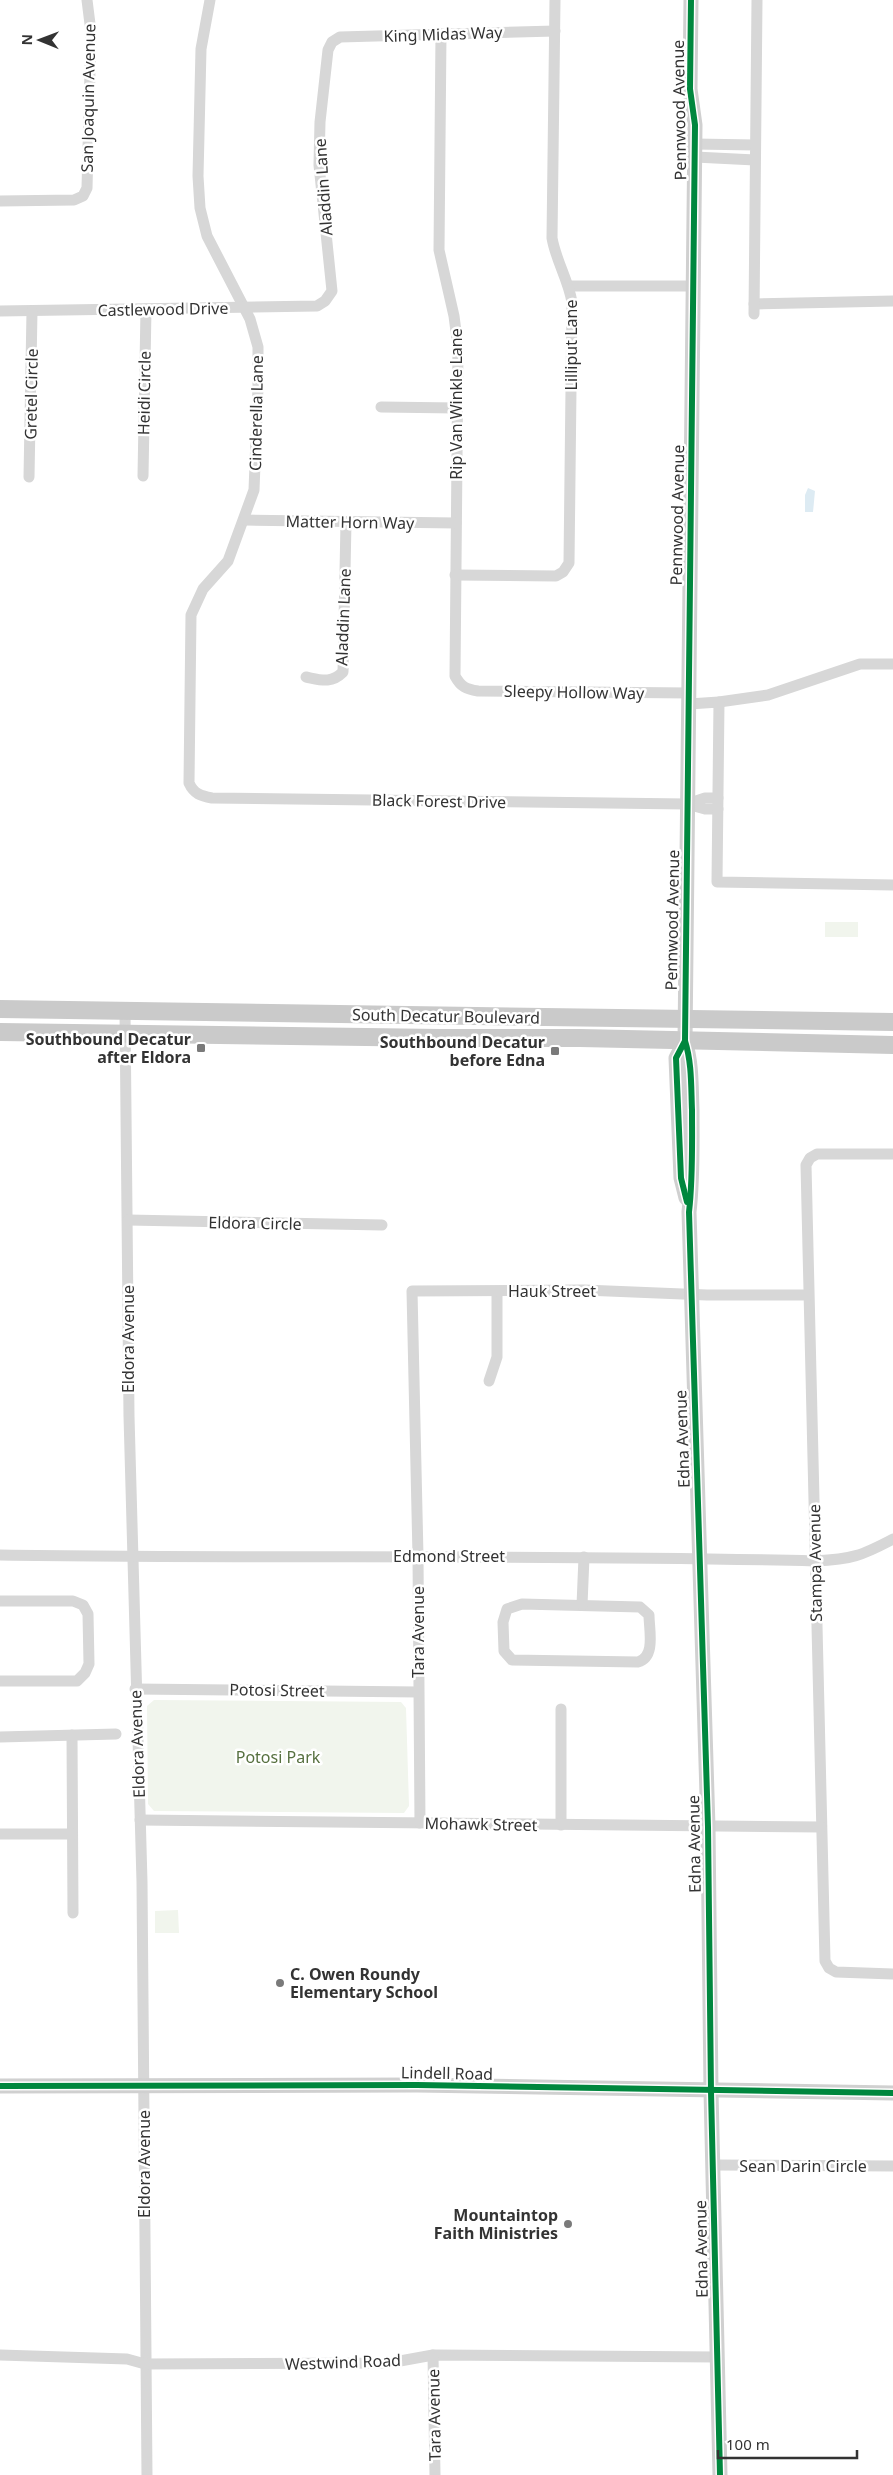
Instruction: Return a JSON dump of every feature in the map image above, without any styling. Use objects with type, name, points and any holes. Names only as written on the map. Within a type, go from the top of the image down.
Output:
[{"type":"main road","name":"South Decatur Boulevard","points":[[0,1009],[509,1016],[893,1045]]},
{"type":"main road","points":[[317,1036],[332,1028],[340,1027],[401,1027],[414,1023],[422,1014]]},
{"type":"main road","points":[[437,1038],[440,1031],[445,1028],[493,1025],[509,1016]]},
{"type":"main road","name":"South Decatur Boulevard","points":[[0,1032],[437,1038],[893,1022]]},
{"type":"street","name":"San Joaquin Avenue","points":[[0,201],[74,200],[83,196],[87,188],[91,32],[87,0]]},
{"type":"street","name":"Cinderella Lane","points":[[193,791],[189,783],[191,615],[202,589],[228,560],[245,520],[254,490],[258,387],[258,346],[250,319],[207,236],[200,208],[198,176],[201,49],[210,0]]},
{"type":"street","name":"Lilliput Lane","points":[[455,575],[556,576],[564,572],[569,563],[572,302],[569,286],[555,257],[552,238],[555,0]]},
{"type":"street","name":"Pennwood Avenue","points":[[691,0],[690,89],[695,125]]},
{"type":"street","name":"Pennwood Avenue","points":[[685,1030],[695,125],[700,89],[701,0]]},
{"type":"street","points":[[757,0],[754,309],[893,300]]},
{"type":"street","name":"King Midas Way","points":[[332,42],[340,37],[555,31]]},
{"type":"street","name":"Rip Van Winkle Lane","points":[[441,34],[439,250],[454,316],[458,347],[455,676],[460,685]]},
{"type":"street","name":"Aladdin Lane","points":[[325,300],[332,291],[319,165],[320,122],[328,50],[332,42]]},
{"type":"street","points":[[695,151],[756,145]]},
{"type":"street","points":[[695,151],[755,160]]},
{"type":"street","points":[[569,286],[693,286]]},
{"type":"street","name":"Castlewood Drive","points":[[0,311],[316,306],[325,300]]},
{"type":"street","name":"Heidi Circle","points":[[142,476],[146,309]]},
{"type":"street","name":"Gretel Circle","points":[[29,477],[32,310]]},
{"type":"street","points":[[381,407],[457,408]]},
{"type":"street","name":"Matter Horn Way","points":[[245,520],[456,523]]},
{"type":"street","name":"Aladdin Lane","points":[[306,677],[326,681],[335,680],[343,672],[346,522]]},
{"type":"street","name":"Sleepy Hollow Way","points":[[460,685],[467,689],[478,691],[689,699],[719,702],[768,696],[860,664],[893,664]]},
{"type":"street","points":[[719,702],[717,882],[893,885]]},
{"type":"street","name":"Black Forest Drive","points":[[193,791],[200,796],[212,798],[687,804],[705,798],[718,803]]},
{"type":"street","name":"Eldora Avenue","points":[[126,1012],[129,1416],[140,1820],[147,2475]]},
{"type":"street","name":"Edna Avenue","points":[[685,1030],[676,1058],[681,1178],[689,1212],[708,1826],[711,2091],[720,2475]]},
{"type":"street","name":"Stampa Avenue","points":[[893,1154],[817,1154],[810,1158],[806,1165],[821,1827],[826,1961],[829,1968],[836,1972],[893,1974]]},
{"type":"street","name":"Eldora Circle","points":[[128,1220],[382,1225]]},
{"type":"street","name":"Hauk Street","points":[[412,1291],[584,1290],[691,1294],[808,1295]]},
{"type":"street","name":"Tara Avenue","points":[[412,1291],[418,1556],[420,1823]]},
{"type":"street","points":[[489,1381],[497,1357],[497,1292]]},
{"type":"street","name":"Edmond Street","points":[[0,1555],[133,1557],[584,1557],[815,1561],[847,1559],[866,1554],[893,1539]]},
{"type":"street","points":[[582,1605],[584,1557]]},
{"type":"street","points":[[0,1601],[73,1601],[83,1605],[88,1614],[89,1664],[85,1674],[77,1681],[0,1681]]},
{"type":"street","points":[[522,1604],[582,1605],[631,1606],[645,1610],[649,1615],[649,1650],[647,1657],[638,1662],[519,1661],[507,1657],[504,1651],[503,1622],[507,1609],[522,1604]]},
{"type":"street","name":"Potosi Street","points":[[135,1689],[418,1692]]},
{"type":"street","points":[[561,1710],[561,1825]]},
{"type":"street","points":[[0,1737],[116,1734]]},
{"type":"street","points":[[72,1735],[73,1913]]},
{"type":"street","name":"Mohawk Street","points":[[140,1820],[821,1827]]},
{"type":"street","points":[[0,1834],[72,1834]]},
{"type":"street","name":"Lindell Road","points":[[0,2086],[417,2085],[893,2094]]},
{"type":"street","name":"Sean Darin Circle","points":[[713,2166],[893,2166]]},
{"type":"street","name":"Westwind Road","points":[[0,2354],[127,2359],[145,2364],[389,2363],[433,2355],[717,2357]]},
{"type":"street","name":"Tara Avenue","points":[[433,2355],[435,2475]]},
{"type":"green space","points":[[825,922],[858,922],[858,937],[825,937]]},
{"type":"green space","name":"Potosi Park","points":[[154,1700],[401,1702],[406,1708],[409,1806],[404,1813],[154,1811],[148,1804],[147,1706]]},
{"type":"green space","points":[[178,1910],[179,1933],[155,1933],[155,1911]]},
{"type":"shaded area","points":[[808,488],[815,491],[813,512],[805,512],[805,495]]},
{"type":"cycle path","points":[[691,0],[690,89],[695,125],[685,1041],[690,1066],[692,1110],[692,1174],[689,1212],[708,1827],[711,2091],[720,2475]]},
{"type":"cycle path","points":[[685,1041],[676,1058],[681,1178],[687,1202]]},
{"type":"cycle path","points":[[0,2086],[417,2085],[893,2093]]},
{"type":"place","name":"Southbound Decatur after Eldora","points":[[201,1048]]},
{"type":"place","name":"Southbound Decatur before Edna","points":[[555,1051]]},
{"type":"place","name":"C. Owen Roundy Elementary School","points":[[280,1983]]},
{"type":"place","name":"Mountaintop Faith Ministries","points":[[568,2224]]}]
